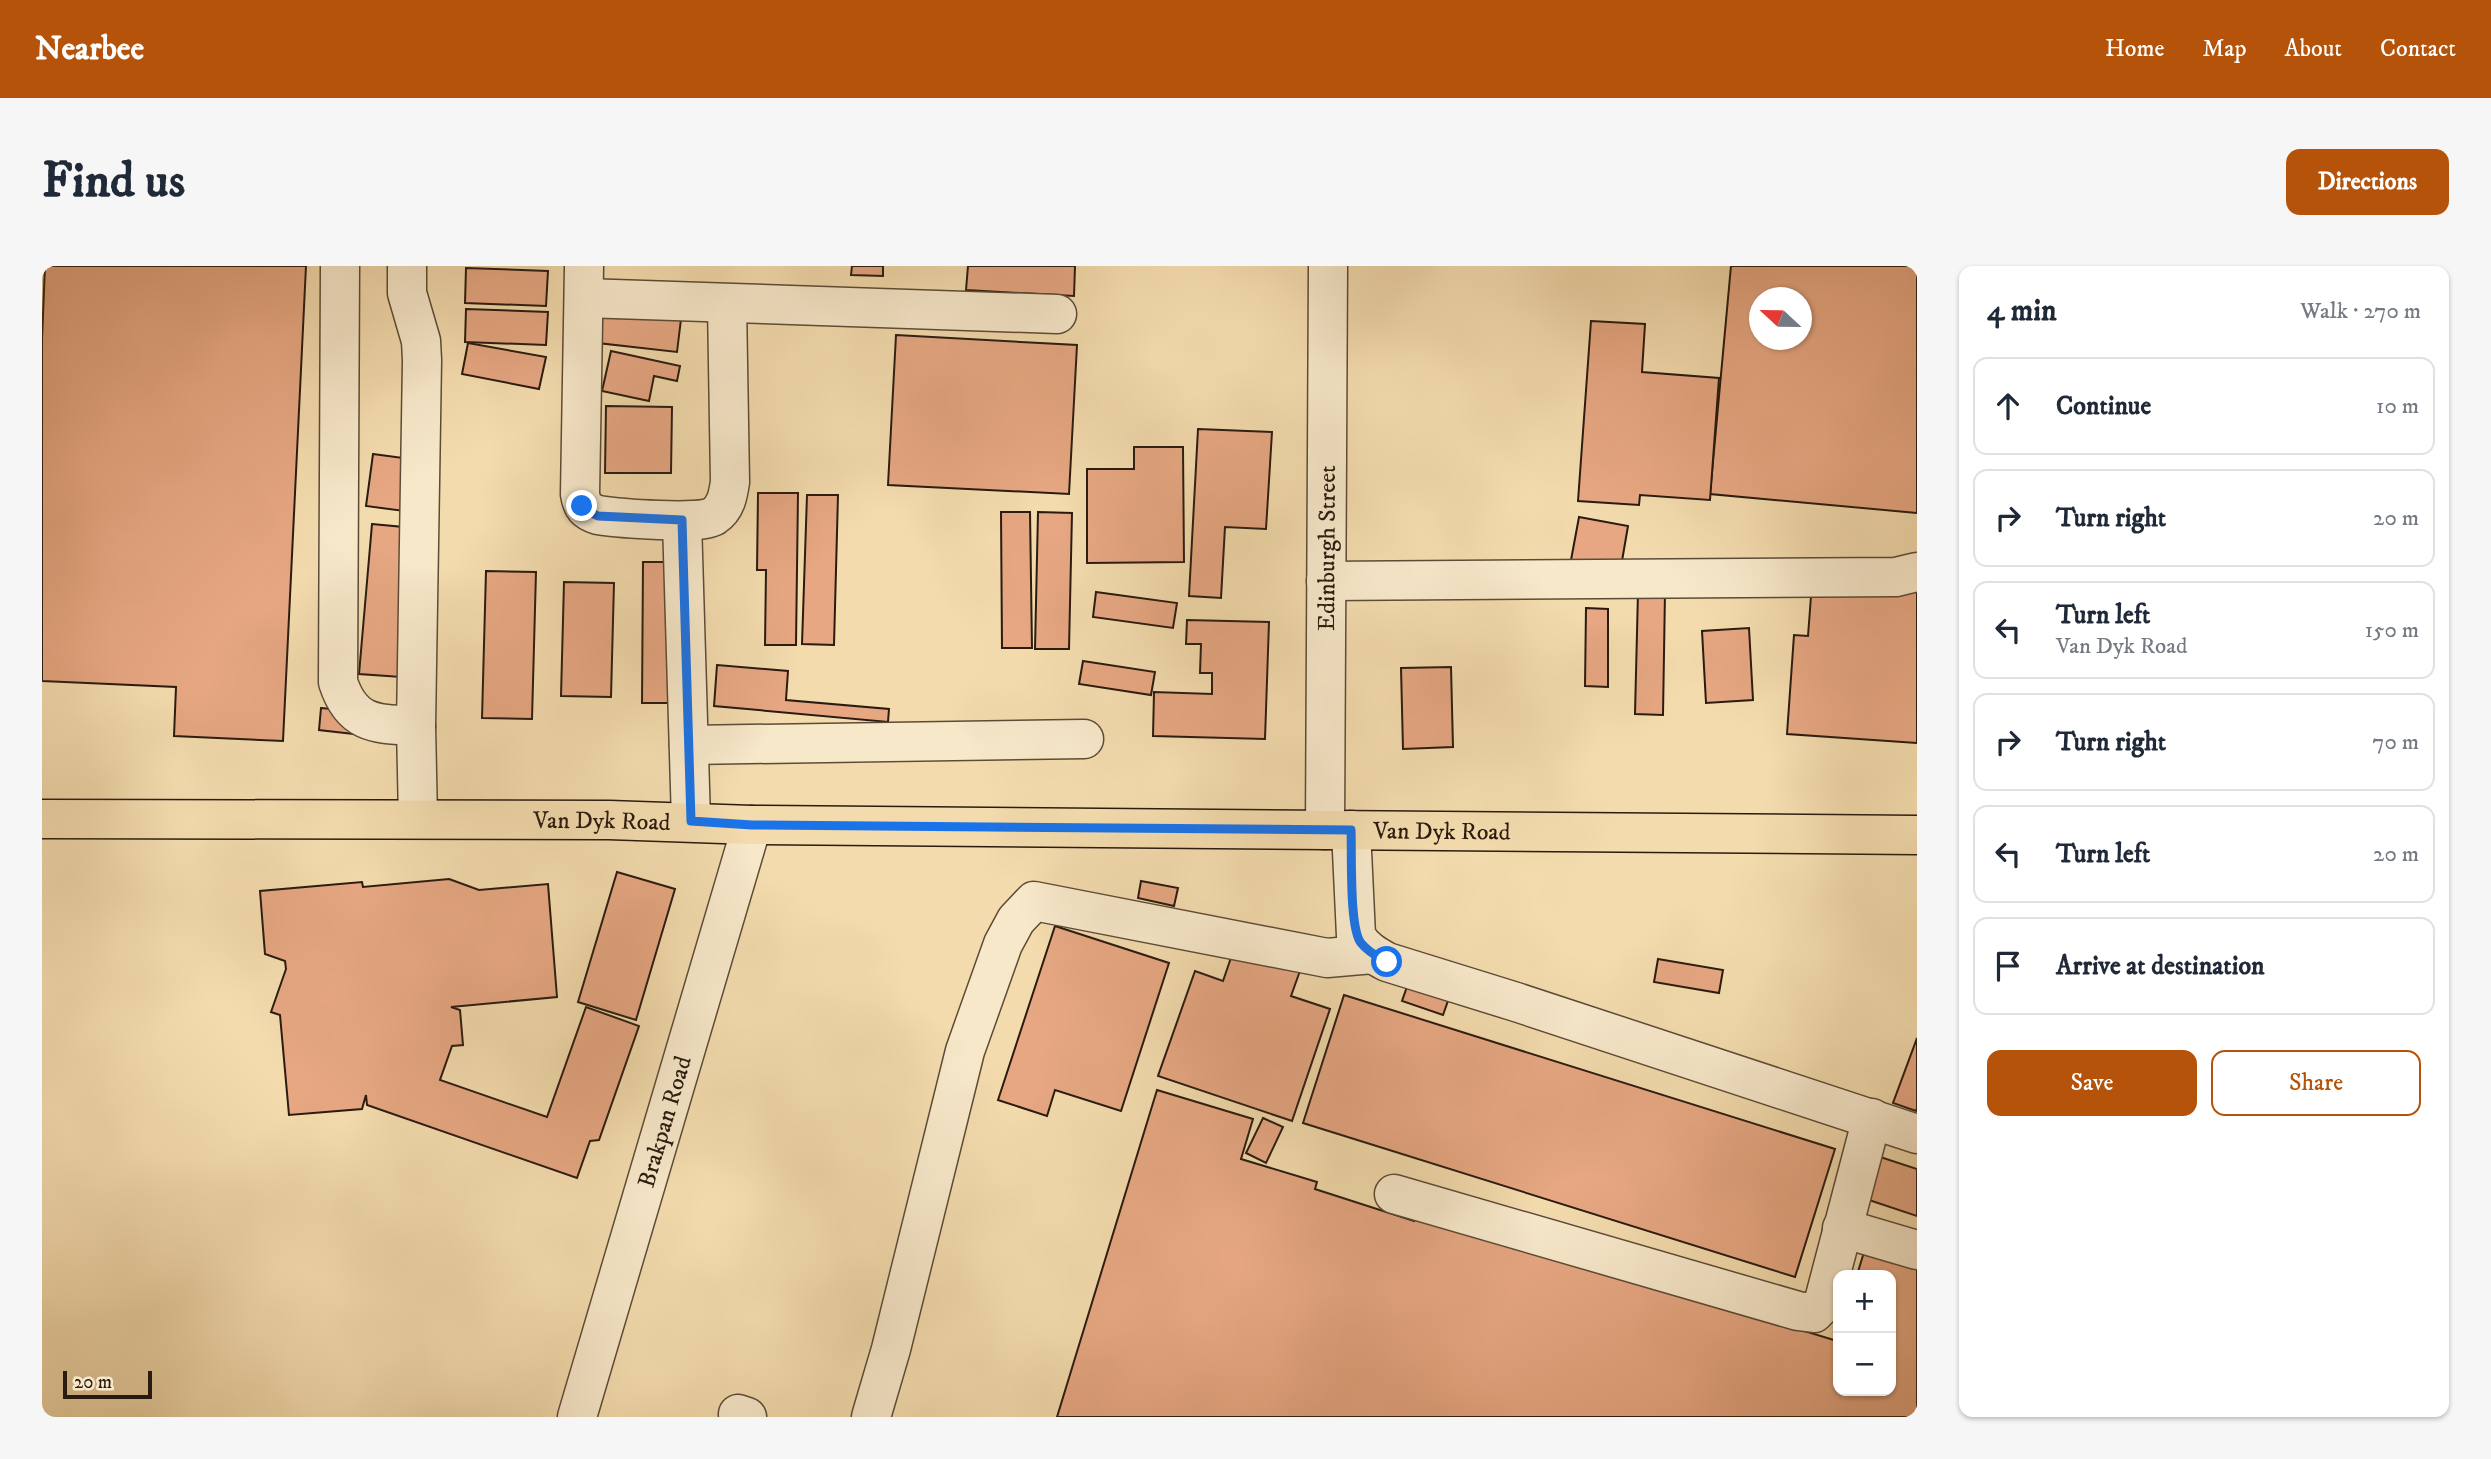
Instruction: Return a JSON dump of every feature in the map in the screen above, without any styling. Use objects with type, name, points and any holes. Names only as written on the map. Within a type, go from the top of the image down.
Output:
[{"type":"main road","name":"Van Dyk Road","points":[[42,819],[691,821],[752,825],[1917,835]]},
{"type":"street","points":[[340,266],[338,682],[344,699],[353,711],[366,720],[381,724],[416,726]]},
{"type":"street","points":[[407,266],[407,293],[421,341],[422,360],[416,726],[418,819]]},
{"type":"street","name":"Edinburgh Street","points":[[1328,266],[1326,581],[1338,830],[1355,929],[1362,944],[1373,954]]},
{"type":"street","points":[[727,304],[730,482],[728,497],[721,510],[712,519],[682,520],[598,516],[589,512],[582,506],[580,494],[584,282],[727,304],[1057,314]]},
{"type":"street","points":[[682,520],[691,821]]},
{"type":"street","points":[[1326,581],[1896,577],[1917,572]]},
{"type":"street","points":[[689,745],[1084,739]]},
{"type":"street","name":"Brakpan Road","points":[[577,1417],[752,825]]},
{"type":"street","points":[[871,1417],[895,1336],[965,1051],[1003,944],[1016,920],[1034,901],[1327,958],[1373,954],[1403,968],[1516,1002],[1917,1134]]},
{"type":"street","points":[[1394,1195],[1798,1311],[1814,1313],[1823,1304],[1872,1118]]},
{"type":"street","points":[[1842,1228],[1917,1250]]},
{"type":"building","points":[[45,266],[306,266],[283,741],[174,736],[176,687],[42,681],[42,339]]},
{"type":"building","points":[[852,266],[883,266],[883,276],[851,275]]},
{"type":"building","points":[[968,266],[1075,266],[1074,296],[966,290]]},
{"type":"building","points":[[1731,266],[1917,266],[1917,513],[1710,494]]},
{"type":"building","points":[[466,268],[548,271],[546,306],[465,303]]},
{"type":"building","points":[[466,309],[548,312],[546,345],[465,342]]},
{"type":"building","points":[[602,309],[681,319],[677,352],[598,343]]},
{"type":"building","points":[[1591,321],[1645,324],[1642,372],[1719,378],[1710,500],[1640,495],[1639,505],[1578,501]]},
{"type":"building","points":[[896,335],[1077,345],[1069,494],[888,485]]},
{"type":"building","points":[[468,343],[546,357],[539,389],[462,374]]},
{"type":"building","points":[[611,351],[680,366],[677,381],[654,376],[649,401],[602,391]]},
{"type":"building","points":[[606,406],[672,407],[671,473],[605,473]]},
{"type":"building","points":[[1198,429],[1272,432],[1266,529],[1225,527],[1221,598],[1189,596]]},
{"type":"building","points":[[1134,447],[1183,447],[1184,562],[1087,563],[1087,469],[1134,469]]},
{"type":"building","points":[[373,454],[411,459],[404,511],[366,506]]},
{"type":"building","points":[[758,493],[798,493],[796,645],[765,645],[766,570],[757,570]]},
{"type":"building","points":[[807,495],[838,495],[834,645],[802,644]]},
{"type":"building","points":[[1001,512],[1030,512],[1032,648],[1002,648]]},
{"type":"building","points":[[1038,512],[1072,513],[1069,649],[1035,649]]},
{"type":"building","points":[[1579,517],[1628,526],[1616,596],[1566,587]]},
{"type":"building","points":[[372,524],[414,528],[401,677],[359,674]]},
{"type":"building","points":[[643,562],[669,562],[669,703],[642,703]]},
{"type":"building","points":[[486,571],[536,572],[532,719],[482,718]]},
{"type":"building","points":[[564,582],[614,583],[611,697],[561,696]]},
{"type":"building","points":[[1812,583],[1917,591],[1917,743],[1787,734],[1794,635],[1808,636]]},
{"type":"building","points":[[1096,592],[1177,603],[1173,628],[1093,617]]},
{"type":"building","points":[[1638,592],[1665,592],[1663,715],[1635,714]]},
{"type":"building","points":[[1586,608],[1608,609],[1608,687],[1585,686]]},
{"type":"building","points":[[1187,620],[1269,622],[1265,739],[1153,736],[1154,692],[1212,694],[1212,673],[1200,673],[1201,644],[1186,644]]},
{"type":"building","points":[[1749,628],[1753,700],[1706,703],[1702,631]]},
{"type":"building","points":[[1083,661],[1155,672],[1151,695],[1079,684]]},
{"type":"building","points":[[717,665],[788,671],[786,700],[889,709],[888,722],[714,706]]},
{"type":"building","points":[[1451,667],[1453,747],[1403,749],[1401,668]]},
{"type":"building","points":[[321,708],[365,712],[362,735],[319,730]]},
{"type":"building","points":[[617,872],[675,889],[636,1020],[578,1002]]},
{"type":"building","points":[[449,879],[479,890],[548,884],[557,997],[451,1007],[460,1010],[463,1045],[452,1046],[440,1080],[547,1117],[586,1007],[639,1026],[599,1140],[590,1141],[577,1178],[367,1105],[366,1095],[362,1109],[289,1115],[280,1015],[271,1012],[286,969],[285,961],[265,954],[260,891],[362,882],[363,887]]},
{"type":"building","points":[[1141,881],[1178,888],[1174,906],[1138,898]]},
{"type":"building","points":[[1055,926],[1169,963],[1121,1111],[1055,1090],[1047,1116],[998,1100]]},
{"type":"building","points":[[1235,946],[1301,968],[1291,996],[1330,1009],[1292,1121],[1158,1076],[1195,971],[1223,981]]},
{"type":"building","points":[[1658,959],[1723,970],[1719,993],[1654,982]]},
{"type":"building","points":[[1409,981],[1450,995],[1443,1015],[1402,1001]]},
{"type":"building","points":[[1344,995],[1835,1149],[1795,1277],[1303,1123]]},
{"type":"building","points":[[1917,1038],[1917,1108],[1916,1111],[1893,1103]]},
{"type":"building","points":[[1157,1090],[1253,1119],[1241,1159],[1317,1182],[1315,1189],[1414,1221],[1416,1212],[1833,1340],[1833,1396],[1896,1396],[1896,1270],[1859,1270],[1868,1239],[1917,1254],[1917,1417],[1057,1417]]},
{"type":"building","points":[[1263,1118],[1283,1127],[1266,1163],[1246,1153]]},
{"type":"building","points":[[1868,1153],[1917,1169],[1917,1216],[1854,1195]]},
{"type":"route","points":[[582,506],[598,516],[682,520],[691,821],[752,825],[1351,830],[1356,936],[1373,954],[1387,962]]}]
